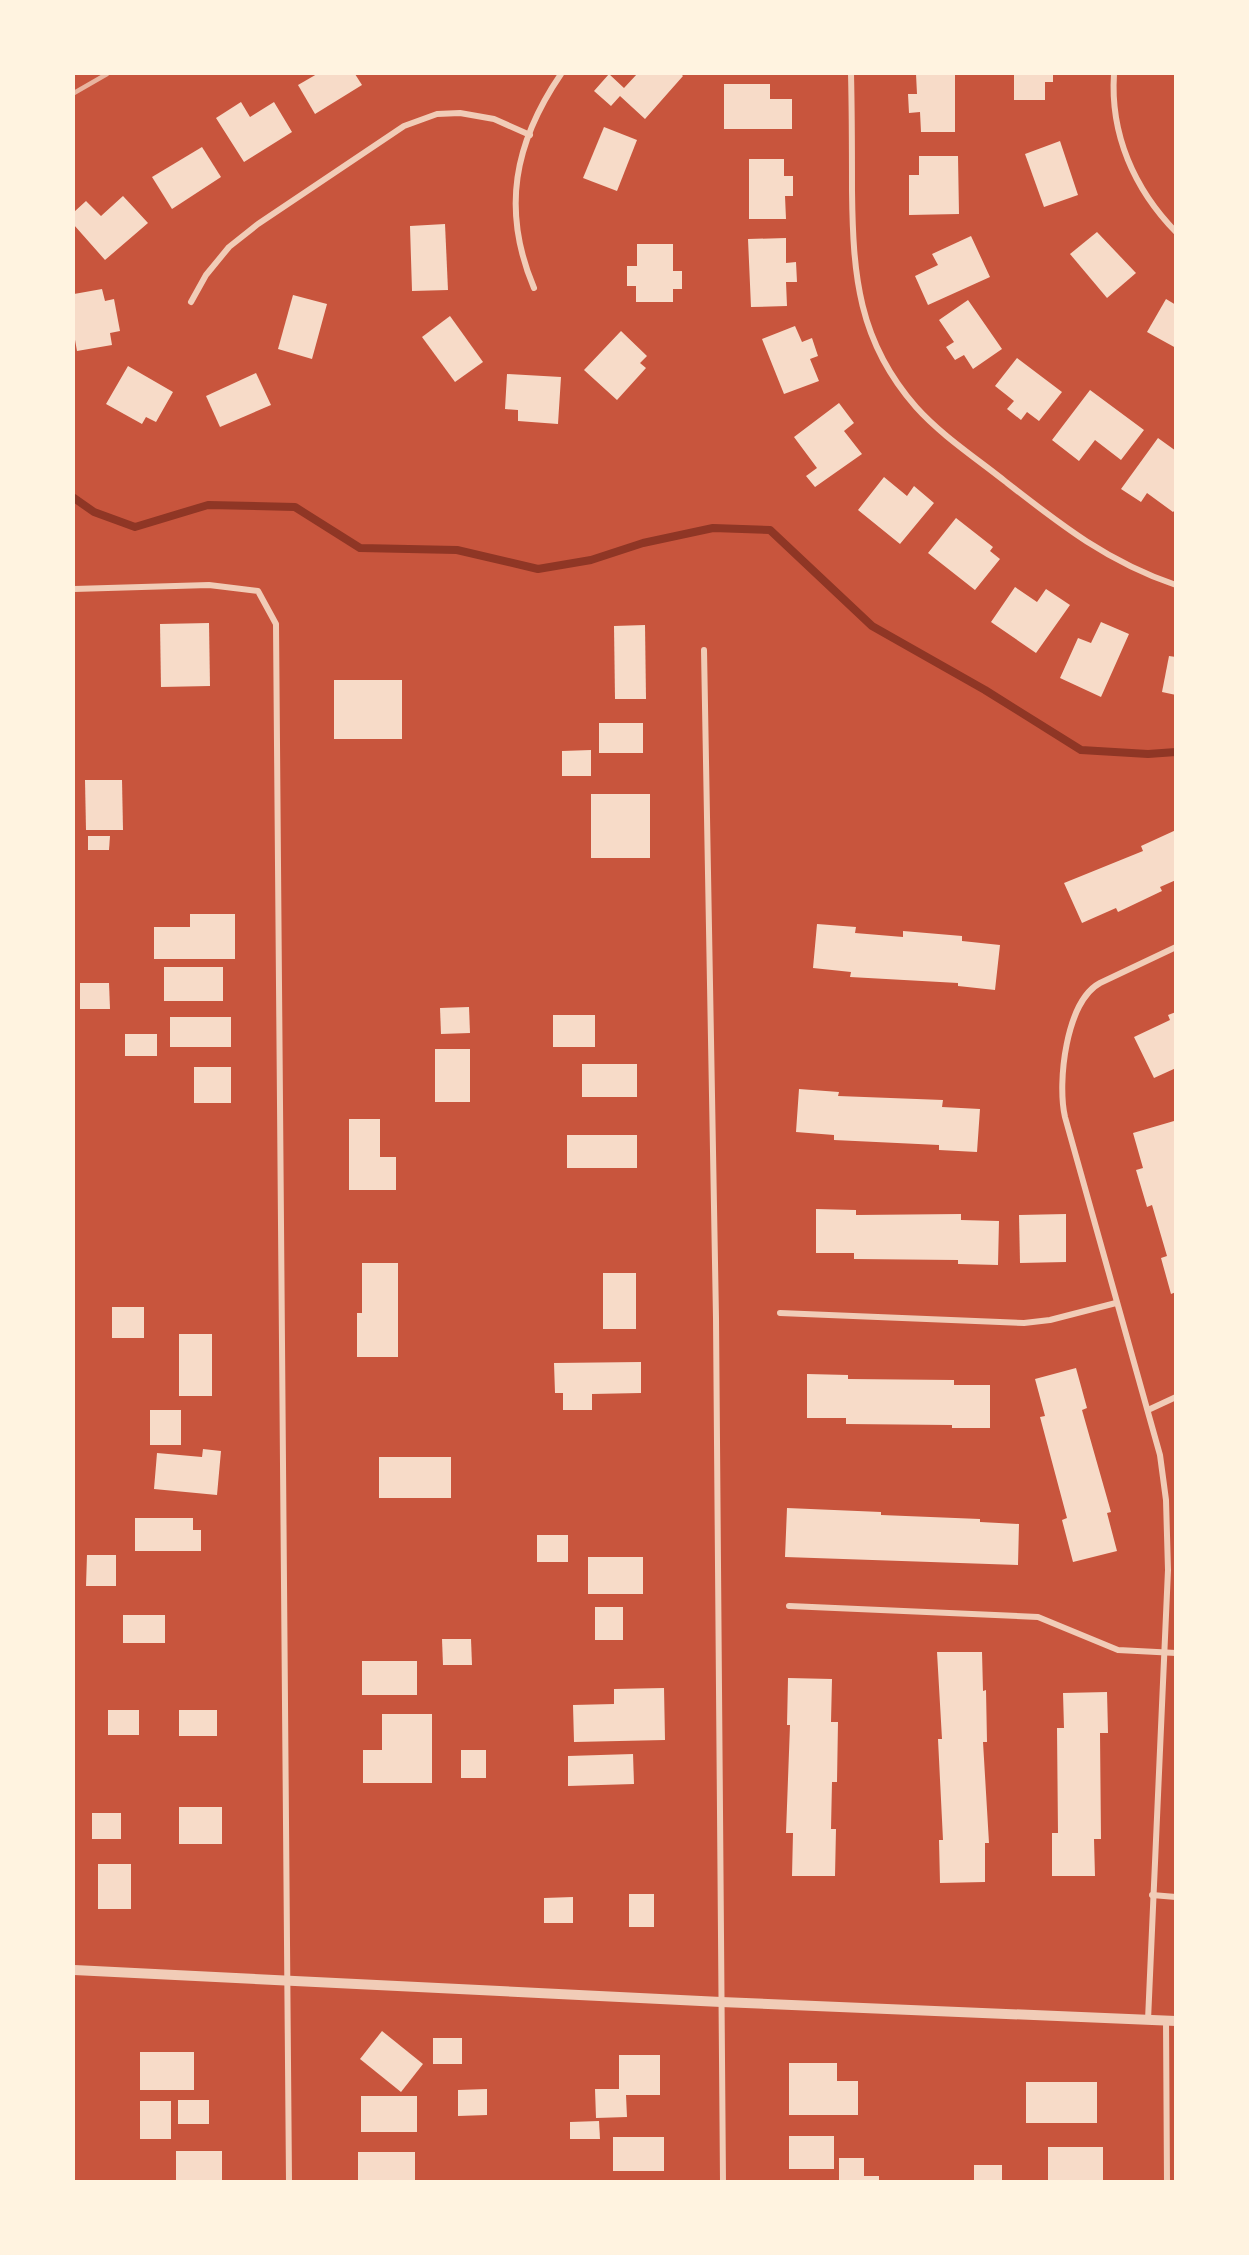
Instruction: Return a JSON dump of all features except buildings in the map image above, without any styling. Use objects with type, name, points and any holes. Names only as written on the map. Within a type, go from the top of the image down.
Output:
[{"type":"street","points":[[534,288],[522,256],[514,214],[517,179],[530,135],[561,74]]},
{"type":"street","points":[[851,74],[853,259],[856,284],[875,344],[893,378],[935,425],[1069,531],[1122,563],[1176,585]]},
{"type":"street","points":[[1114,74],[1115,114],[1128,162],[1145,196],[1176,232]]},
{"type":"street","points":[[191,302],[206,275],[229,247],[258,224],[404,126],[437,114],[460,113],[494,119],[530,135]]},
{"type":"street","points":[[74,589],[209,585],[258,591],[276,624],[289,2181]]},
{"type":"street","points":[[704,650],[716,1330],[723,2181]]},
{"type":"street","points":[[1148,2020],[1168,1528],[1164,1483],[1148,1410],[1062,1107],[1062,1071],[1076,1014],[1092,987],[1176,946]]},
{"type":"street","points":[[780,1313],[1024,1323],[1067,1317],[1116,1303]]},
{"type":"street","points":[[1148,1410],[1176,1397]]},
{"type":"street","points":[[789,1606],[1038,1617],[1118,1650],[1176,1653]]},
{"type":"street","points":[[1152,1895],[1176,1896]]},
{"type":"street","points":[[74,1970],[721,2002],[1171,2021],[1167,2181]]},
{"type":"waterway","points":[[74,498],[94,512],[135,527],[208,505],[295,507],[360,548],[457,550],[538,569],[591,560],[643,543],[713,528],[770,530],[872,626],[985,690],[1081,750],[1148,754],[1176,752]]},
{"type":"railway","points":[[74,93],[107,74]]}]
